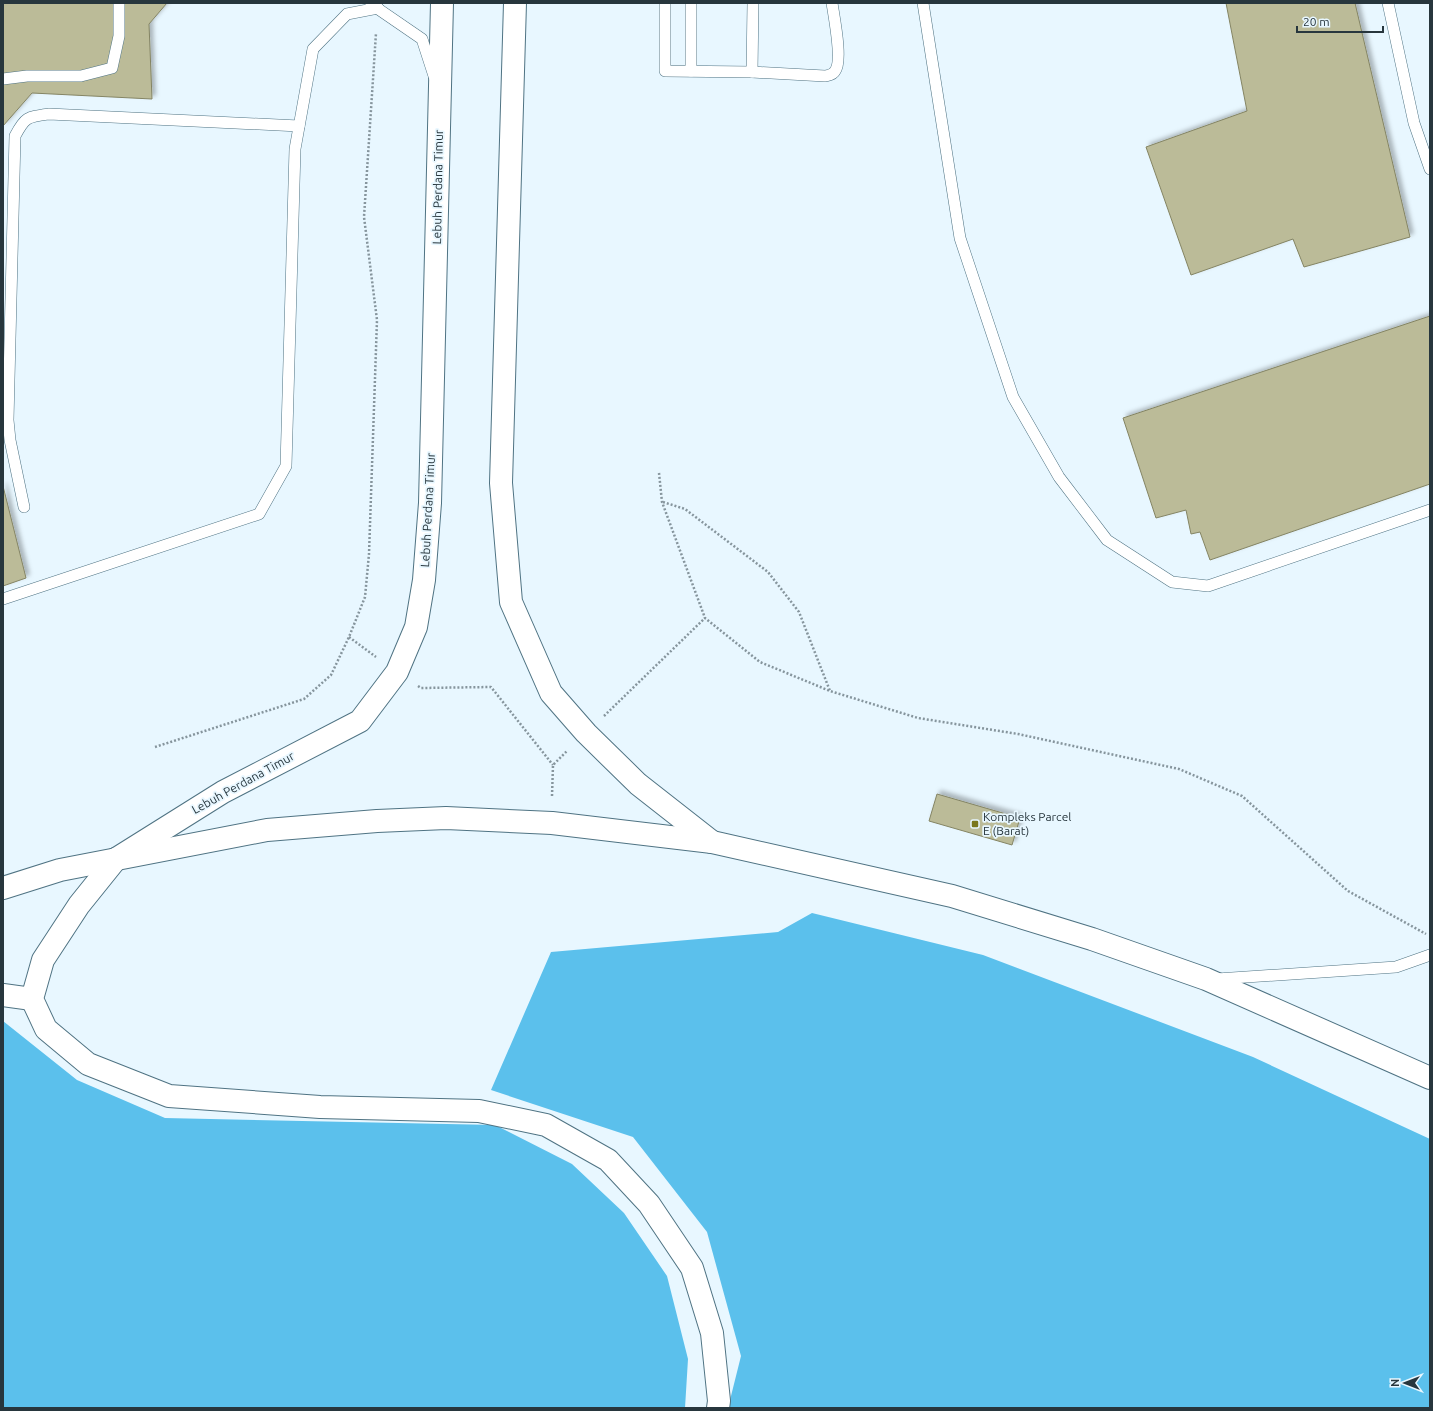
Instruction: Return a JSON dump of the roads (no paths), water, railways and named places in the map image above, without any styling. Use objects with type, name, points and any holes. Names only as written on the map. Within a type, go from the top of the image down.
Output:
[{"type":"main road","name":"Lebuh Perdana Timur","points":[[116,859],[223,792],[360,721],[396,672],[416,627],[424,580],[430,503],[442,3]]},
{"type":"main road","points":[[515,3],[501,483],[511,602],[551,693],[586,733],[638,784],[712,842]]},
{"type":"main road","points":[[3,888],[60,870],[267,830],[377,820],[446,818],[552,823],[712,842],[959,898],[1092,939],[1206,979],[1430,1078]]},
{"type":"main road","points":[[116,859],[79,906],[44,960],[32,1000],[46,1029],[88,1064],[169,1096],[320,1107],[479,1111],[546,1125],[608,1160],[648,1204],[692,1268],[712,1333],[719,1401],[718,1408]]},
{"type":"main road","points":[[3,995],[32,1000]]},
{"type":"lane","points":[[3,79],[27,76],[81,76],[112,68],[119,36],[119,3]]},
{"type":"lane","points":[[665,3],[665,71],[752,72],[825,76],[832,75],[836,70],[839,60],[832,3]]},
{"type":"lane","points":[[691,3],[691,72]]},
{"type":"lane","points":[[752,72],[753,3]]},
{"type":"lane","points":[[923,3],[960,238],[1013,397],[1058,477],[1107,540],[1172,582],[1208,586],[1430,510]]},
{"type":"lane","points":[[1388,3],[1414,123],[1430,169]]},
{"type":"lane","points":[[3,599],[259,514],[286,466],[295,149],[313,49],[347,14],[374,5],[422,39],[440,94]]},
{"type":"lane","points":[[24,507],[13,454],[8,420],[12,216],[15,158],[14,136],[23,122],[32,116],[49,114],[299,126]]},
{"type":"lane","points":[[1206,979],[1396,967],[1430,955]]},
{"type":"place","name":"Kompleks Parcel E (Barat)","points":[[975,824]]}]
